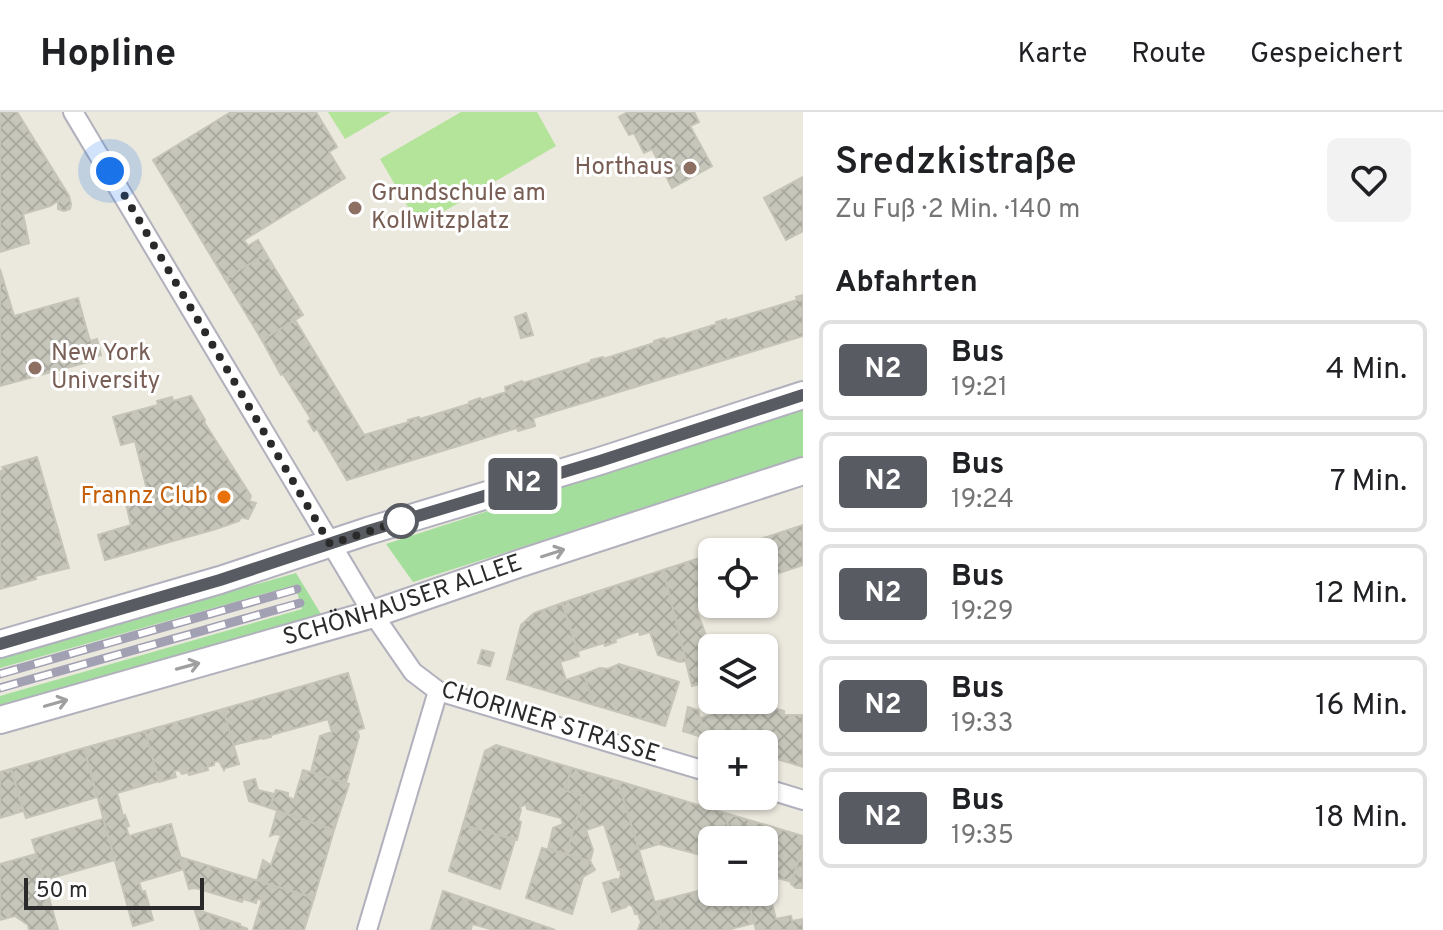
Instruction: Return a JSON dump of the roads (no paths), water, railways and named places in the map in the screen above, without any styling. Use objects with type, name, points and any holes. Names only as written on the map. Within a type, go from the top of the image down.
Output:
[{"type":"main road","points":[[0,644],[206,585],[803,395]]},
{"type":"main road","name":"SCHÖNHAUSER ALLEE","points":[[0,720],[373,614],[803,471]]},
{"type":"street","name":"CHORINER STRASSE","points":[[73,112],[330,544],[413,672],[438,691],[698,769]]},
{"type":"street","points":[[367,930],[438,691]]},
{"type":"street","points":[[778,792],[803,800]]},
{"type":"railway","points":[[0,674],[297,589]]},
{"type":"railway","points":[[0,688],[300,603]]},
{"type":"place","name":"Horthaus","points":[[690,168]]},
{"type":"place","name":"Grundschule am Kollwitzplatz","points":[[355,208]]},
{"type":"place","name":"New York University","points":[[35,368]]},
{"type":"place","name":"Frannz Club","points":[[224,497]]}]
